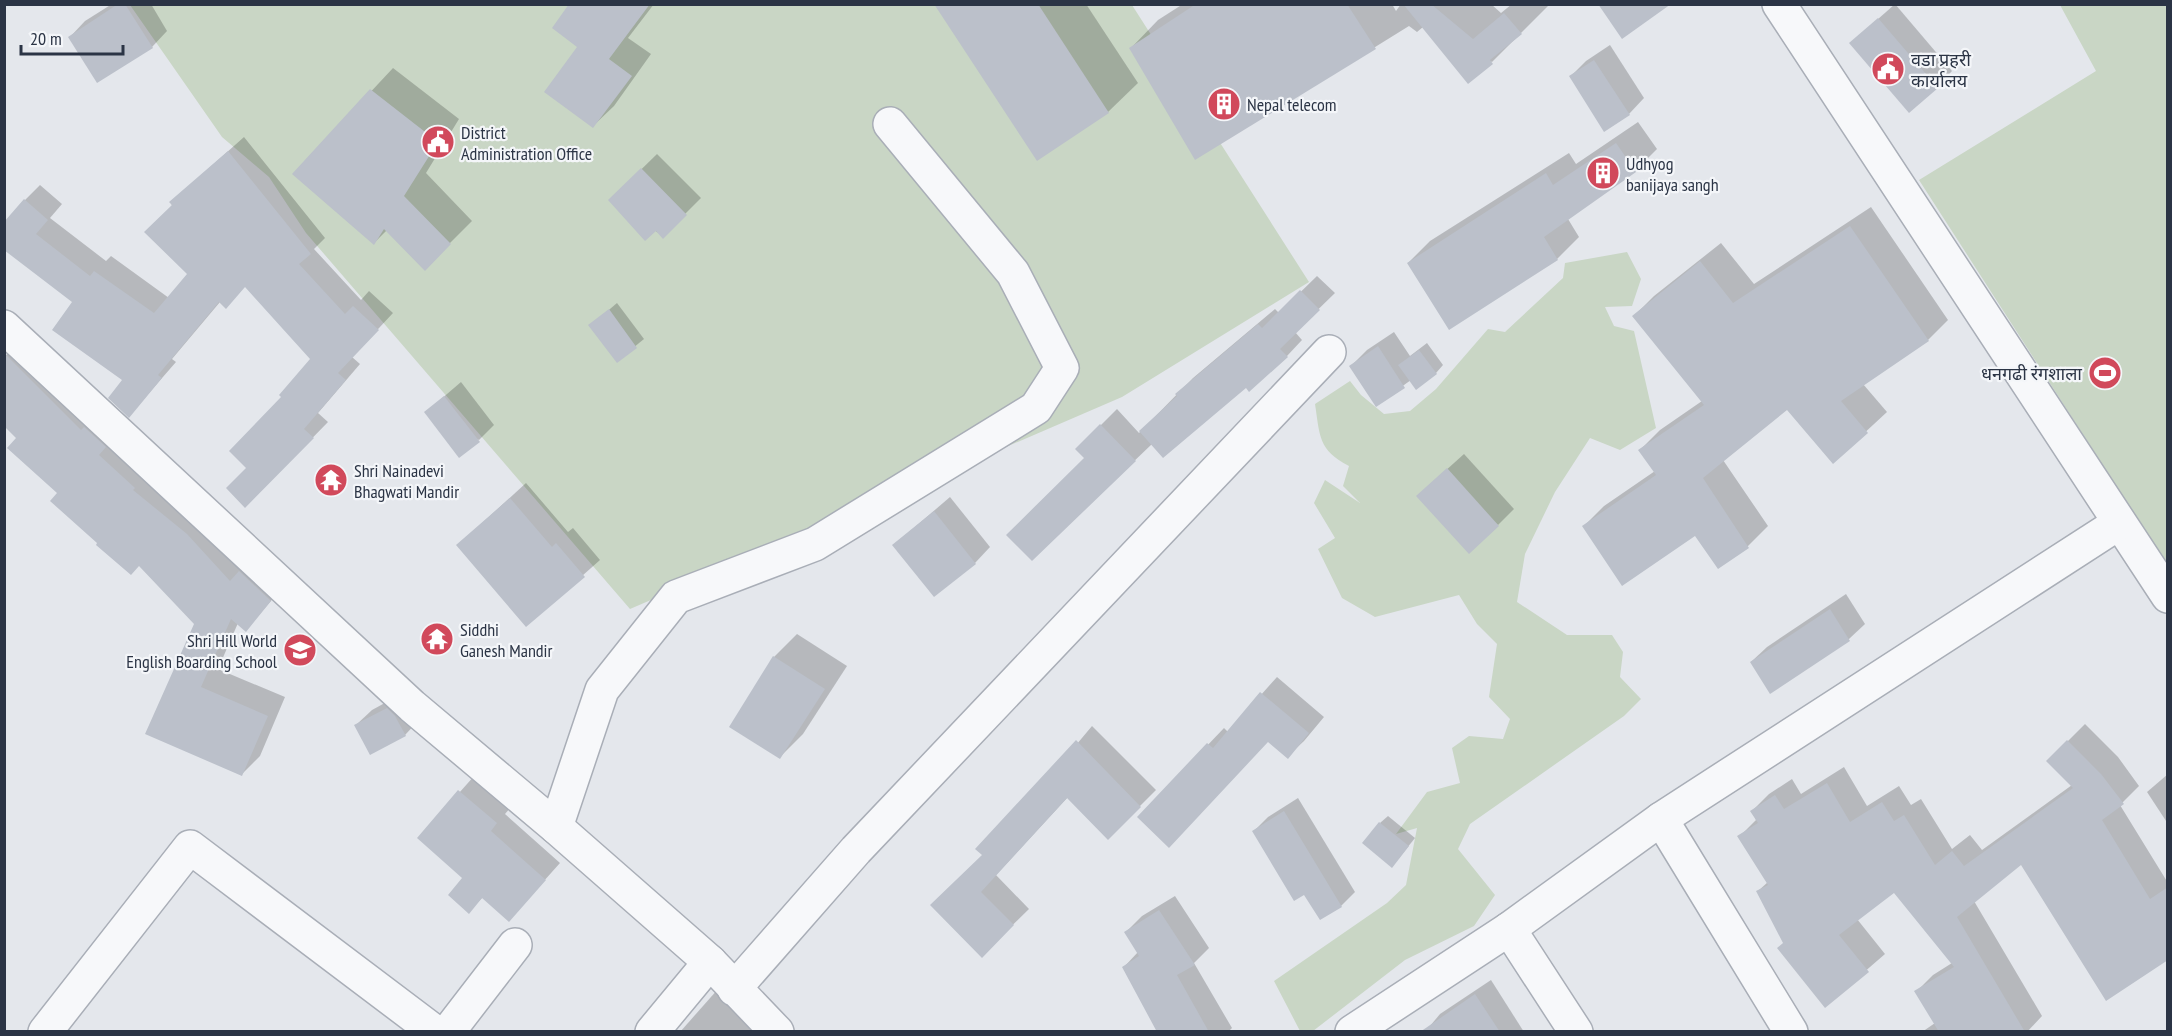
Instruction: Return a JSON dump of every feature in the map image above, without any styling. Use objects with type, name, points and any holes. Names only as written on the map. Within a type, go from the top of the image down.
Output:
[{"type":"street","points":[[1779,4],[2168,597]]},
{"type":"street","points":[[556,827],[602,690],[675,597],[815,544],[1036,408],[1062,368],[1013,273],[890,124]]},
{"type":"street","points":[[4,327],[412,706],[556,827],[710,962],[777,1032]]},
{"type":"street","points":[[734,988],[856,850],[1329,351]]},
{"type":"street","points":[[1352,1032],[1509,929],[1661,819],[2119,523]]},
{"type":"street","points":[[1661,819],[1791,1032]]},
{"type":"street","points":[[45,1032],[190,846],[435,1032]]},
{"type":"street","points":[[1509,929],[1576,1032]]},
{"type":"street","points":[[448,1032],[515,945]]},
{"type":"street","points":[[652,1032],[710,962]]},
{"type":"green space","points":[[130,5],[1132,5],[1309,282],[1122,397],[630,609],[306,233],[269,177],[222,137]]},
{"type":"green space","name":"धनगढी रंगशाला","points":[[2060,5],[2167,5],[2167,565],[1919,180],[2096,71]]},
{"type":"green space","points":[[1627,252],[1641,279],[1632,306],[1605,307],[1614,326],[1634,331],[1656,428],[1620,450],[1590,438],[1555,492],[1525,554],[1517,602],[1567,635],[1612,635],[1623,652],[1620,677],[1641,699],[1624,716],[1470,824],[1458,849],[1495,895],[1474,926],[1405,960],[1313,1031],[1300,1031],[1274,981],[1387,903],[1406,885],[1417,828],[1396,834],[1427,792],[1460,783],[1452,748],[1469,736],[1503,739],[1510,719],[1489,697],[1497,644],[1477,624],[1459,595],[1375,617],[1342,598],[1318,549],[1335,538],[1314,503],[1325,480],[1360,503],[1343,486],[1349,466],[1331,454],[1322,441],[1315,404],[1350,381],[1361,395],[1384,414],[1410,411],[1436,389],[1488,329],[1505,332],[1563,278],[1565,263]]},
{"type":"building","points":[[118,4],[125,4],[153,48],[97,83],[68,37]]},
{"type":"building","points":[[569,4],[650,4],[609,59],[632,76],[593,128],[544,92],[577,47],[552,28]]},
{"type":"building","points":[[934,4],[1038,4],[1109,113],[1037,161]]},
{"type":"building","name":"Nepal telecom","points":[[1196,4],[1347,4],[1376,49],[1195,160],[1129,48]]},
{"type":"building","points":[[1403,4],[1431,4],[1473,39],[1504,13],[1522,34],[1490,60],[1493,64],[1468,84]]},
{"type":"building","points":[[1598,4],[1671,4],[1622,39]]},
{"type":"building","points":[[1878,18],[1938,88],[1909,113],[1849,43]]},
{"type":"building","points":[[1594,60],[1630,115],[1604,132],[1569,76]]},
{"type":"building","points":[[370,89],[438,142],[404,196],[451,244],[425,271],[384,229],[374,245],[292,174]]},
{"type":"building","points":[[1616,143],[1636,172],[1544,237],[1558,260],[1449,330],[1407,263],[1546,173],[1553,185]]},
{"type":"building","points":[[228,151],[311,254],[299,264],[345,314],[353,306],[379,330],[338,373],[346,380],[304,429],[314,438],[245,508],[226,488],[246,468],[229,451],[281,397],[279,395],[310,359],[245,287],[226,309],[219,302],[158,375],[162,378],[129,418],[108,398],[122,380],[52,330],[72,302],[4,250],[4,222],[24,199],[48,220],[36,234],[90,276],[94,271],[154,313],[187,274],[144,232],[172,205],[169,202]]},
{"type":"building","points":[[641,168],[687,215],[663,239],[656,231],[645,241],[608,200]]},
{"type":"building","points":[[1850,226],[1929,341],[1841,401],[1868,433],[1833,464],[1787,410],[1703,478],[1749,548],[1718,569],[1695,536],[1622,586],[1582,526],[1656,475],[1638,450],[1704,405],[1632,316],[1700,261],[1733,303]]},
{"type":"building","points":[[1300,290],[1320,310],[1280,349],[1288,357],[1249,392],[1246,388],[1163,458],[1139,431],[1177,396],[1175,394],[1258,324],[1262,328]]},
{"type":"building","points":[[609,309],[637,348],[617,363],[588,325]]},
{"type":"building","points":[[1378,346],[1405,388],[1376,407],[1349,366]]},
{"type":"building","points":[[1419,350],[1437,374],[1416,390],[1398,365]]},
{"type":"building","points":[[4,353],[81,430],[84,427],[106,447],[99,455],[135,488],[133,490],[187,534],[230,581],[239,571],[271,601],[246,632],[231,619],[201,687],[268,716],[242,776],[145,734],[194,624],[139,566],[131,575],[96,545],[97,543],[50,501],[57,493],[7,448],[16,438],[4,426]]},
{"type":"building","points":[[444,396],[480,442],[459,458],[424,412]]},
{"type":"building","points":[[1100,424],[1136,461],[1032,561],[1006,535],[1084,458],[1075,449]]},
{"type":"building","points":[[1447,468],[1499,526],[1469,554],[1416,496]]},
{"type":"building","points":[[510,498],[552,547],[556,543],[585,577],[526,627],[456,545]]},
{"type":"building","points":[[934,511],[976,564],[934,597],[892,545]]},
{"type":"building","points":[[1830,609],[1850,641],[1770,694],[1750,662]]},
{"type":"building","points":[[773,656],[825,689],[780,759],[729,727]]},
{"type":"building","points":[[1260,692],[1309,733],[1288,759],[1268,742],[1169,848],[1137,817],[1207,743],[1213,748]]},
{"type":"building","points":[[387,708],[395,716],[406,736],[370,755],[354,725]]},
{"type":"building","points":[[1076,740],[1141,807],[1108,840],[1067,798],[981,892],[1014,925],[982,958],[930,905],[982,855],[975,849]]},
{"type":"building","points":[[2067,740],[2101,774],[2124,804],[2102,820],[2150,899],[2168,887],[2168,960],[2106,1001],[2021,865],[1957,917],[2025,1032],[1939,1032],[1914,991],[1954,967],[1894,893],[1839,935],[1869,972],[1825,1008],[1777,948],[1783,943],[1756,891],[1768,885],[1737,836],[1758,823],[1750,811],[1775,795],[1784,809],[1827,783],[1850,822],[1882,802],[1894,821],[1904,815],[1935,865],[1952,851],[1964,866],[2073,788],[2046,761]]},
{"type":"building","points":[[458,790],[497,823],[491,831],[546,880],[509,922],[482,898],[469,914],[448,895],[462,878],[417,838]]},
{"type":"building","points":[[1284,811],[1342,907],[1320,920],[1304,895],[1294,901],[1252,831]]},
{"type":"building","points":[[1379,822],[1409,846],[1392,868],[1362,843]]},
{"type":"building","points":[[1159,910],[1195,965],[1177,975],[1209,1032],[1157,1032],[1122,967],[1139,956],[1124,932]]},
{"type":"building","points":[[1475,994],[1500,1032],[1420,1032]]},
{"type":"place","name":"वडा प्रहरी कार्यालय","points":[[1888,69]]},
{"type":"place","name":"Nepal telecom","points":[[1224,104]]},
{"type":"place","name":"District Administration Office","points":[[438,142]]},
{"type":"place","name":"Udhyog banijaya sangh","points":[[1603,173]]},
{"type":"place","name":"धनगढी रंगशाला","points":[[2105,373]]},
{"type":"place","name":"Shri Nainadevi Bhagwati Mandir","points":[[331,480]]},
{"type":"place","name":"Siddhi Ganesh Mandir","points":[[437,639]]},
{"type":"place","name":"Shri Hill World English Boarding School","points":[[300,650]]}]
